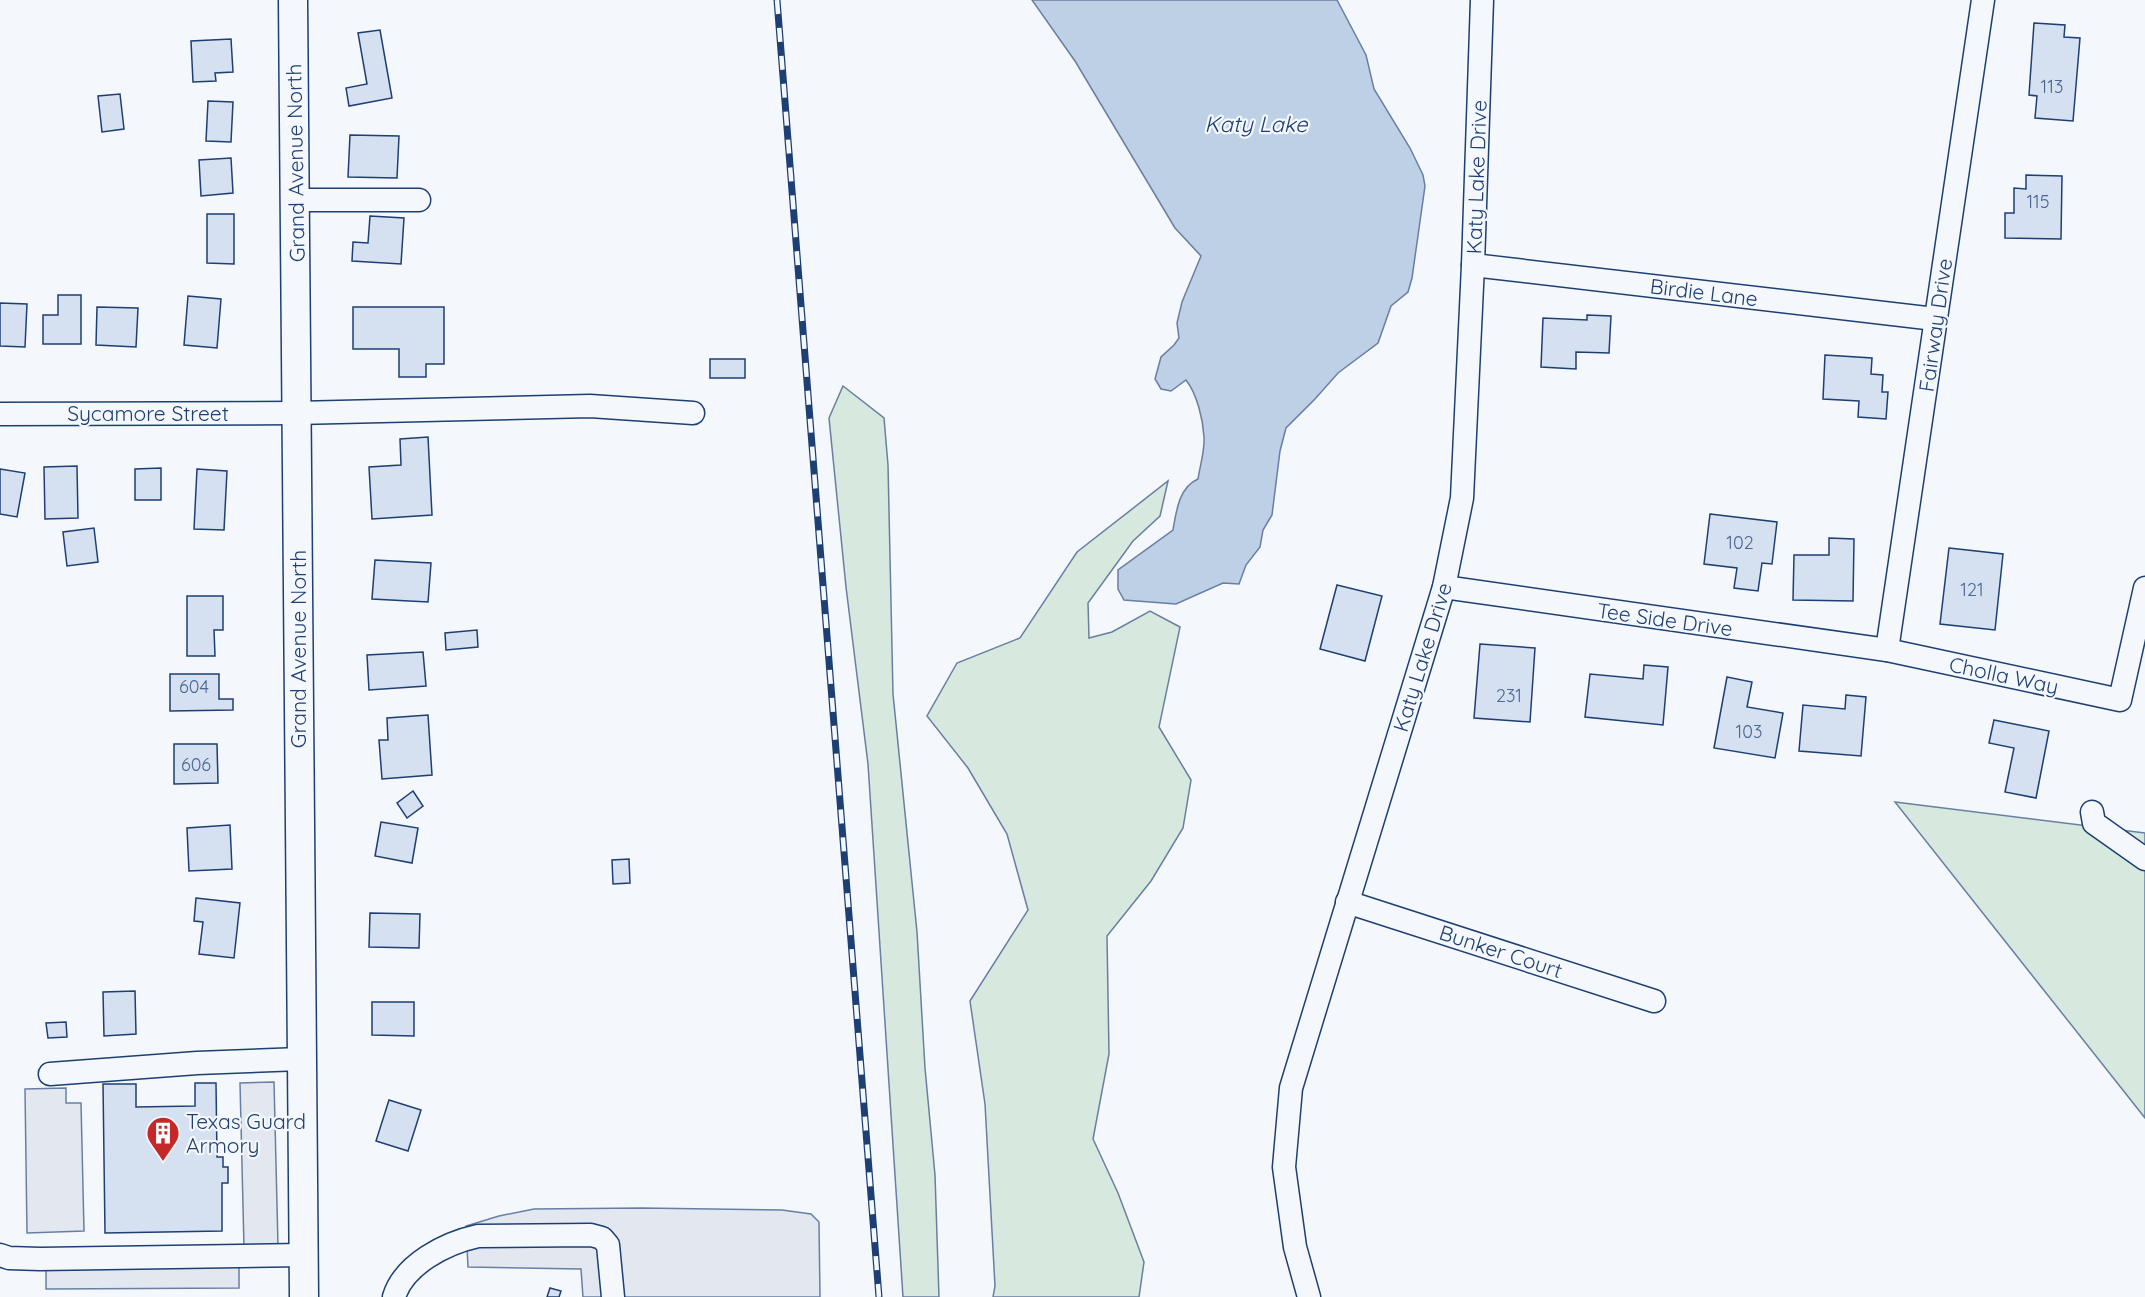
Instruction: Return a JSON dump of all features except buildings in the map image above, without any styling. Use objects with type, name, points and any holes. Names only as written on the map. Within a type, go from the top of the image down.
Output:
[{"type":"main road","name":"Grand Avenue North","points":[[293,0],[304,1297]]},
{"type":"street","name":"Katy Lake Drive","points":[[1309,1297],[1294,1247],[1284,1167],[1291,1088],[1444,587],[1462,498],[1482,0]]},
{"type":"street","name":"Fairway Drive","points":[[1887,650],[1983,0]]},
{"type":"street","points":[[295,200],[419,200]]},
{"type":"street","name":"Birdie Lane","points":[[1473,265],[1935,320]]},
{"type":"street","name":"Sycamore Street","points":[[0,414],[296,413],[590,406],[693,413]]},
{"type":"street","name":"Tee Side Drive","points":[[1444,587],[1887,650]]},
{"type":"street","name":"Cholla Way","points":[[1887,650],[2120,700],[2145,588]]},
{"type":"street","points":[[2092,812],[2094,823],[2145,859]]},
{"type":"street","name":"Bunker Court","points":[[1347,902],[1654,1001]]},
{"type":"street","points":[[50,1074],[198,1062],[301,1059]]},
{"type":"street","points":[[394,1297],[401,1281],[414,1268],[436,1251],[462,1240],[478,1236],[591,1235],[602,1238],[608,1245],[613,1297]]},
{"type":"street","points":[[0,1255],[9,1258],[40,1259],[303,1255]]},
{"type":"shaded area","points":[[843,386],[884,418],[888,465],[893,694],[917,932],[925,1068],[935,1175],[939,1297],[903,1297],[868,764],[846,587],[829,418]]},
{"type":"shaded area","points":[[1168,481],[1160,516],[1133,541],[1088,603],[1089,638],[1112,632],[1150,611],[1180,627],[1159,727],[1191,780],[1183,828],[1151,881],[1107,936],[1109,1054],[1093,1139],[1118,1193],[1144,1262],[1139,1297],[993,1297],[995,1286],[985,1104],[970,1001],[1028,910],[1007,834],[968,768],[927,716],[957,663],[1020,638],[1077,552]]},
{"type":"shaded area","points":[[1895,802],[2145,833],[2145,1118]]},
{"type":"shaded area","points":[[274,1082],[278,1246],[244,1247],[240,1083]]},
{"type":"shaded area","points":[[66,1088],[66,1103],[81,1103],[84,1231],[27,1233],[25,1089]]},
{"type":"shaded area","points":[[534,1209],[782,1210],[811,1214],[819,1222],[820,1297],[583,1297],[581,1269],[468,1267],[466,1226]]},
{"type":"shaded area","points":[[239,1249],[239,1288],[46,1289],[46,1250]]},
{"type":"water","name":"Katy Lake","points":[[1032,0],[1337,0],[1366,55],[1374,89],[1410,148],[1423,175],[1425,186],[1408,292],[1391,306],[1378,343],[1338,373],[1286,428],[1280,451],[1272,515],[1263,530],[1260,547],[1246,565],[1239,584],[1223,583],[1176,604],[1124,600],[1118,589],[1118,570],[1173,530],[1177,508],[1183,494],[1186,488],[1198,479],[1204,437],[1201,415],[1193,392],[1186,380],[1171,391],[1161,389],[1155,379],[1161,357],[1179,338],[1177,323],[1182,302],[1201,256],[1175,228],[1075,61]]},
{"type":"railway","points":[[777,0],[879,1297]]},
{"type":"place","name":"Texas Guard Armory","points":[[163,1162]]}]
